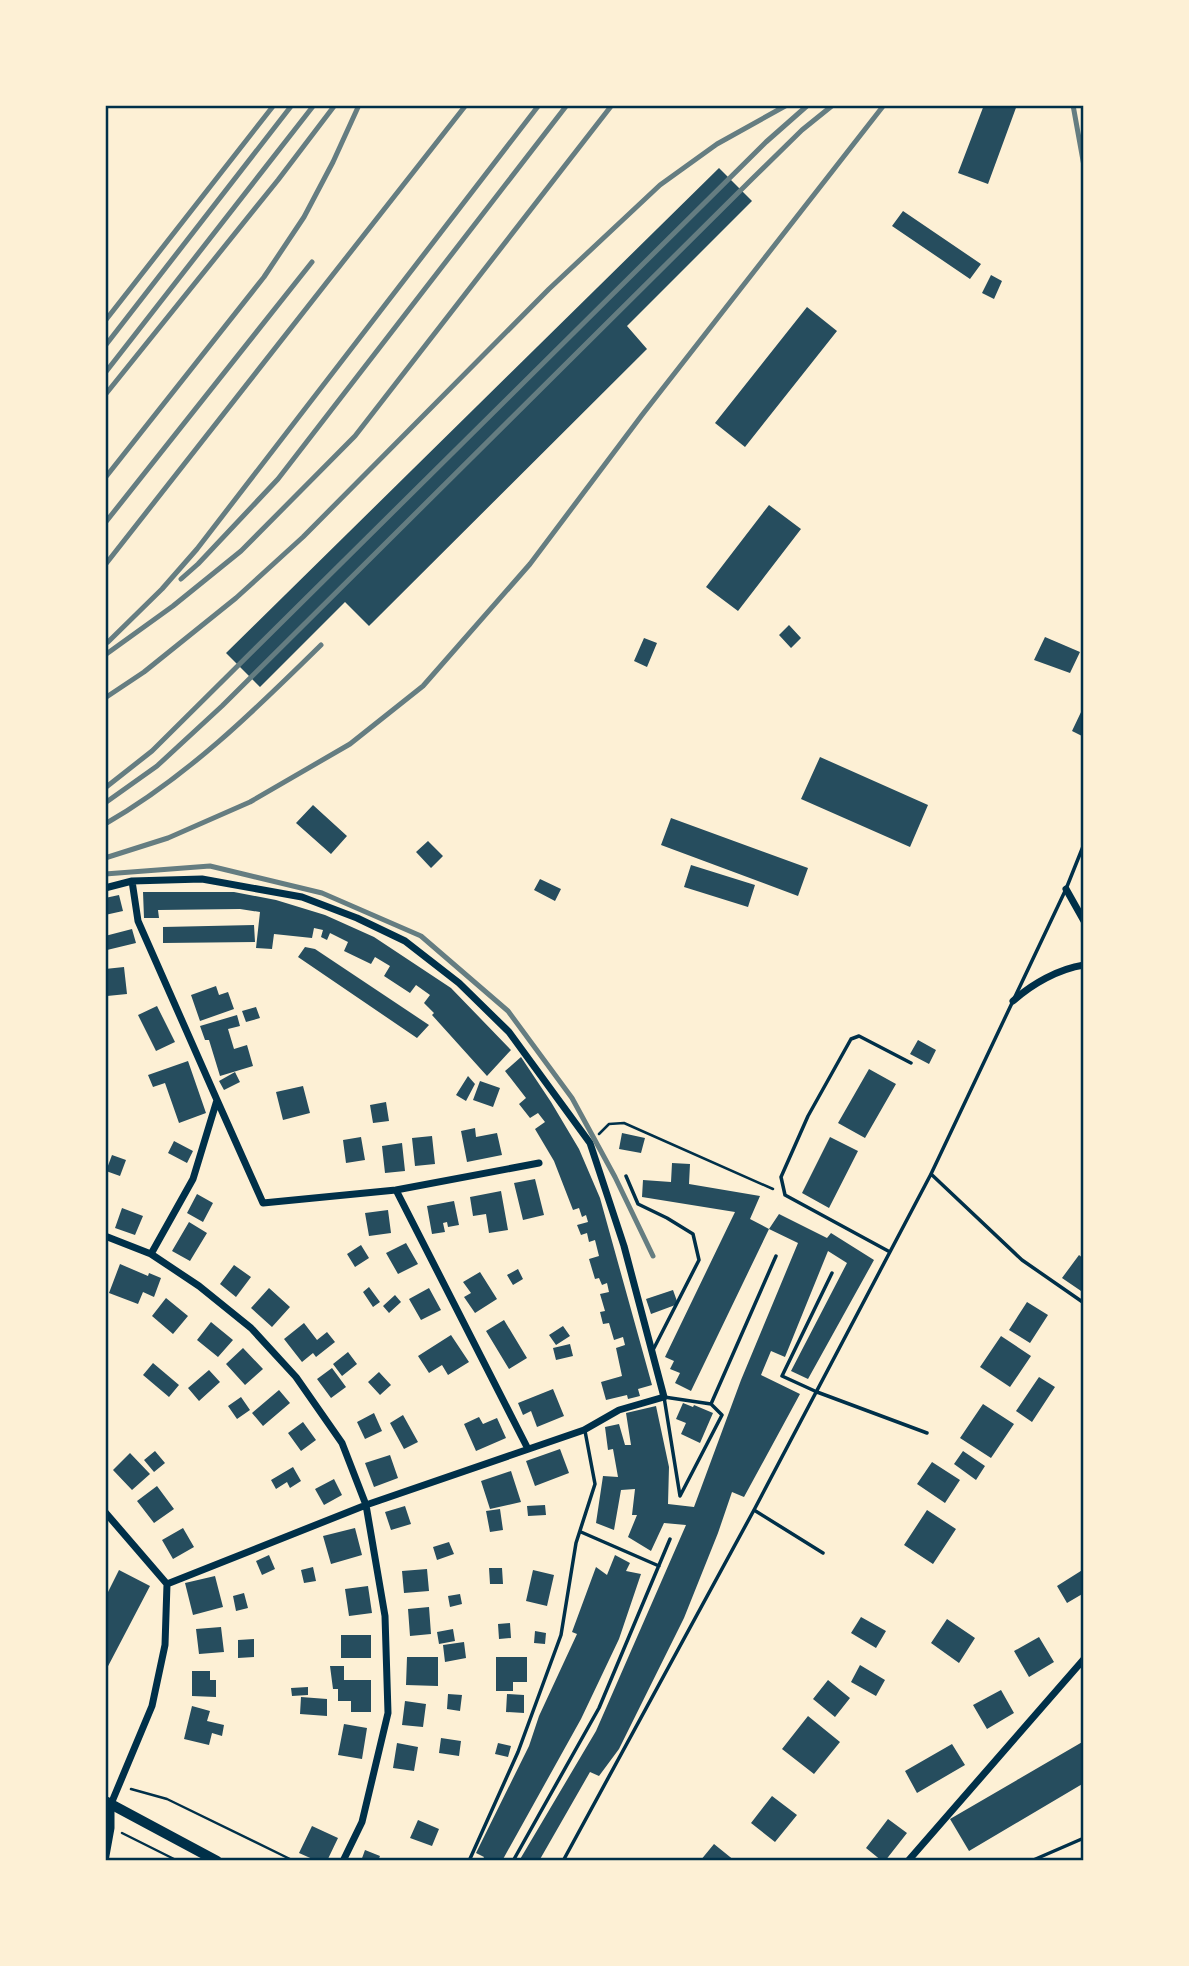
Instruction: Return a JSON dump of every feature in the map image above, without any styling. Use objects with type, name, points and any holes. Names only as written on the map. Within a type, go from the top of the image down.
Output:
[{"type":"main road","points":[[108,1803],[217,1861]]},
{"type":"street","points":[[105,888],[132,881],[202,879],[302,897],[357,918],[405,942],[459,983],[509,1032],[590,1143],[624,1246],[664,1397],[619,1410],[584,1430],[366,1505],[167,1584]]},
{"type":"street","points":[[132,881],[138,921],[263,1203],[396,1190],[539,1163]]},
{"type":"street","points":[[1066,889],[1084,921]]},
{"type":"street","points":[[1013,1002],[1027,988],[1044,979],[1084,965]]},
{"type":"street","points":[[151,1254],[193,1179],[217,1100]]},
{"type":"street","points":[[396,1190],[528,1449]]},
{"type":"street","points":[[105,1236],[151,1254],[199,1286],[251,1328],[296,1377],[342,1443],[366,1505],[385,1616],[388,1713],[362,1822],[343,1861]]},
{"type":"street","points":[[105,1512],[167,1584],[165,1645],[152,1706],[108,1803],[111,1828],[105,1861]]},
{"type":"street","points":[[908,1861],[1084,1659]]},
{"type":"lane","points":[[563,1861],[754,1510],[931,1174],[1066,889],[1084,844]]},
{"type":"lane","points":[[890,1252],[785,1195],[781,1177],[808,1116],[850,1040],[859,1036],[911,1063]]},
{"type":"lane","points":[[931,1174],[1022,1260],[1084,1303]]},
{"type":"lane","points":[[626,1176],[638,1205],[693,1234],[699,1260],[652,1352]]},
{"type":"lane","points":[[711,1404],[776,1256]]},
{"type":"lane","points":[[832,1273],[782,1376],[927,1433]]},
{"type":"lane","points":[[664,1397],[711,1404],[722,1415],[680,1496],[664,1397]]},
{"type":"lane","points":[[469,1861],[518,1752],[561,1635],[580,1531],[595,1484],[584,1430]]},
{"type":"lane","points":[[754,1510],[823,1553]]},
{"type":"lane","points":[[580,1531],[659,1566]]},
{"type":"lane","points":[[513,1861],[599,1709],[670,1539]]},
{"type":"lane","points":[[1031,1861],[1084,1838]]},
{"type":"path","points":[[590,1143],[609,1124],[624,1123],[785,1195]]},
{"type":"path","points":[[118,1786],[167,1799],[294,1861]]},
{"type":"path","points":[[111,1828],[178,1861]]},
{"type":"building","points":[[984,105],[1017,105],[988,184],[958,173]]},
{"type":"building","points":[[719,168],[752,201],[627,326],[647,349],[369,626],[345,602],[260,687],[226,653]]},
{"type":"building","points":[[903,211],[981,264],[970,279],[892,226]]},
{"type":"building","points":[[991,275],[1002,281],[994,299],[982,293]]},
{"type":"building","points":[[807,307],[837,331],[745,447],[715,423]]},
{"type":"building","points":[[769,505],[801,529],[738,611],[706,587]]},
{"type":"building","points":[[789,625],[801,638],[791,648],[779,635]]},
{"type":"building","points":[[1045,637],[1080,652],[1070,673],[1034,660]]},
{"type":"building","points":[[644,638],[657,643],[647,667],[634,661]]},
{"type":"building","points":[[1082,710],[1084,711],[1084,737],[1072,731]]},
{"type":"building","points":[[820,757],[928,805],[910,847],[801,799]]},
{"type":"building","points":[[313,805],[347,836],[331,854],[296,823]]},
{"type":"building","points":[[671,818],[808,868],[798,896],[661,845]]},
{"type":"building","points":[[428,841],[443,856],[431,868],[416,852]]},
{"type":"building","points":[[691,865],[755,885],[748,907],[684,887]]},
{"type":"building","points":[[540,879],[561,889],[555,901],[534,890]]},
{"type":"building","points":[[143,892],[234,892],[276,900],[325,915],[374,937],[451,988],[511,1050],[487,1076],[432,1015],[434,1013],[424,1003],[430,995],[416,985],[410,993],[384,976],[390,966],[375,957],[371,964],[344,951],[348,942],[330,933],[327,940],[321,937],[323,930],[314,928],[312,938],[274,934],[272,949],[256,948],[260,912],[240,909],[158,910],[159,918],[144,918]]},
{"type":"building","points":[[119,895],[123,911],[105,915],[105,898]]},
{"type":"building","points":[[254,925],[255,942],[163,943],[163,927]]},
{"type":"building","points":[[132,929],[136,943],[107,950],[105,936]]},
{"type":"building","points":[[305,947],[315,949],[429,1025],[417,1038],[298,957]]},
{"type":"building","points":[[124,967],[127,994],[107,996],[105,969]]},
{"type":"building","points":[[216,986],[219,995],[228,992],[234,1009],[200,1021],[191,995]]},
{"type":"building","points":[[157,1006],[175,1042],[156,1051],[138,1015]]},
{"type":"building","points":[[256,1007],[260,1018],[246,1022],[242,1011]]},
{"type":"building","points":[[237,1015],[240,1026],[228,1029],[234,1049],[247,1045],[253,1066],[220,1076],[209,1040],[205,1040],[200,1026]]},
{"type":"building","points":[[918,1040],[936,1050],[929,1064],[910,1054]]},
{"type":"building","points":[[521,1057],[579,1149],[600,1198],[652,1385],[638,1389],[640,1396],[628,1399],[627,1395],[606,1400],[601,1382],[622,1376],[616,1348],[625,1345],[623,1337],[614,1340],[609,1323],[603,1324],[600,1312],[605,1311],[600,1294],[609,1292],[607,1283],[602,1285],[599,1278],[595,1279],[589,1259],[599,1256],[595,1240],[589,1242],[587,1233],[581,1235],[577,1225],[588,1222],[586,1215],[582,1217],[579,1208],[573,1210],[554,1161],[535,1129],[545,1122],[538,1113],[530,1118],[519,1104],[526,1098],[505,1071]]},
{"type":"building","points":[[188,1061],[206,1113],[179,1123],[165,1083],[153,1087],[148,1075]]},
{"type":"building","points":[[869,1069],[896,1084],[865,1138],[838,1123]]},
{"type":"building","points":[[235,1072],[240,1082],[224,1090],[219,1081]]},
{"type":"building","points":[[468,1076],[475,1084],[466,1101],[456,1095]]},
{"type":"building","points":[[480,1081],[500,1088],[493,1107],[473,1100]]},
{"type":"building","points":[[303,1086],[310,1113],[283,1120],[276,1092]]},
{"type":"building","points":[[386,1102],[389,1121],[373,1123],[370,1105]]},
{"type":"building","points":[[475,1128],[476,1137],[497,1133],[502,1155],[467,1162],[461,1131]]},
{"type":"building","points":[[622,1133],[645,1138],[641,1153],[619,1149]]},
{"type":"building","points":[[432,1136],[435,1164],[415,1166],[412,1138]]},
{"type":"building","points":[[361,1137],[365,1160],[346,1163],[343,1140]]},
{"type":"building","points":[[830,1137],[858,1151],[829,1208],[802,1193]]},
{"type":"building","points":[[174,1141],[193,1151],[187,1163],[168,1153]]},
{"type":"building","points":[[402,1143],[405,1171],[385,1173],[382,1146]]},
{"type":"building","points":[[112,1155],[126,1160],[120,1176],[106,1171]]},
{"type":"building","points":[[672,1163],[690,1164],[689,1184],[760,1196],[750,1219],[769,1229],[691,1391],[675,1383],[680,1373],[670,1369],[674,1361],[665,1357],[735,1212],[642,1197],[643,1180],[671,1182]]},
{"type":"building","points":[[535,1179],[544,1215],[523,1220],[514,1183]]},
{"type":"building","points":[[501,1191],[508,1230],[489,1233],[486,1214],[473,1216],[470,1197]]},
{"type":"building","points":[[197,1194],[213,1203],[203,1222],[187,1213]]},
{"type":"building","points":[[454,1201],[459,1225],[448,1227],[447,1222],[443,1223],[445,1232],[432,1234],[427,1206]]},
{"type":"building","points":[[122,1208],[143,1216],[135,1235],[115,1228]]},
{"type":"building","points":[[388,1210],[391,1233],[369,1236],[365,1213]]},
{"type":"building","points":[[779,1214],[827,1238],[831,1233],[874,1260],[808,1379],[791,1371],[847,1263],[828,1251],[785,1357],[771,1351],[761,1375],[800,1394],[744,1497],[732,1492],[684,1618],[619,1749],[599,1776],[590,1772],[539,1861],[519,1861],[596,1731],[686,1525],[664,1523],[651,1551],[628,1537],[637,1515],[632,1515],[635,1489],[621,1490],[614,1530],[596,1523],[603,1476],[618,1477],[613,1449],[608,1450],[605,1427],[619,1424],[625,1445],[631,1445],[626,1413],[656,1406],[669,1467],[668,1504],[694,1507],[741,1380],[798,1243],[769,1229]]},
{"type":"building","points":[[189,1222],[207,1233],[190,1261],[172,1251]]},
{"type":"building","points":[[406,1243],[418,1264],[398,1274],[386,1253]]},
{"type":"building","points":[[361,1245],[369,1258],[355,1267],[347,1254]]},
{"type":"building","points":[[1079,1255],[1084,1259],[1084,1293],[1062,1278]]},
{"type":"building","points":[[120,1264],[148,1276],[149,1273],[161,1278],[154,1297],[143,1292],[138,1304],[109,1293]]},
{"type":"building","points":[[234,1265],[251,1277],[236,1297],[220,1284]]},
{"type":"building","points":[[518,1269],[523,1279],[513,1285],[507,1275]]},
{"type":"building","points":[[480,1272],[497,1299],[475,1313],[464,1297],[471,1293],[463,1282]]},
{"type":"building","points":[[369,1287],[380,1302],[373,1307],[363,1292]]},
{"type":"building","points":[[269,1288],[290,1307],[272,1327],[251,1308]]},
{"type":"building","points":[[429,1288],[441,1310],[421,1320],[409,1299]]},
{"type":"building","points":[[673,1290],[678,1304],[651,1314],[646,1299]]},
{"type":"building","points":[[395,1295],[401,1302],[389,1313],[383,1306]]},
{"type":"building","points":[[166,1298],[188,1316],[173,1334],[152,1316]]},
{"type":"building","points":[[1027,1302],[1048,1315],[1030,1343],[1009,1330]]},
{"type":"building","points":[[504,1320],[527,1358],[509,1369],[486,1331]]},
{"type":"building","points":[[211,1322],[233,1340],[218,1357],[197,1340]]},
{"type":"building","points":[[304,1323],[317,1340],[327,1332],[335,1342],[316,1357],[313,1353],[302,1362],[284,1339]]},
{"type":"building","points":[[563,1326],[570,1336],[556,1345],[549,1335]]},
{"type":"building","points":[[451,1335],[469,1362],[448,1375],[442,1365],[429,1373],[418,1356]]},
{"type":"building","points":[[1001,1336],[1031,1356],[1010,1387],[980,1367]]},
{"type":"building","points":[[570,1344],[573,1356],[556,1360],[553,1348]]},
{"type":"building","points":[[243,1348],[263,1369],[245,1385],[226,1364]]},
{"type":"building","points":[[348,1352],[357,1364],[342,1376],[333,1364]]},
{"type":"building","points":[[153,1363],[179,1385],[169,1397],[143,1375]]},
{"type":"building","points":[[332,1368],[346,1387],[331,1398],[317,1379]]},
{"type":"building","points":[[209,1370],[220,1382],[199,1401],[188,1388]]},
{"type":"building","points":[[379,1372],[391,1385],[380,1395],[368,1382]]},
{"type":"building","points":[[1039,1377],[1055,1387],[1032,1422],[1016,1411]]},
{"type":"building","points":[[553,1389],[564,1416],[537,1427],[531,1411],[523,1415],[518,1403]]},
{"type":"building","points":[[279,1390],[290,1403],[263,1426],[252,1413]]},
{"type":"building","points":[[241,1397],[250,1410],[237,1419],[228,1406]]},
{"type":"building","points":[[683,1403],[713,1413],[700,1443],[681,1434],[686,1423],[676,1419]]},
{"type":"building","points":[[983,1404],[1014,1424],[991,1458],[960,1438]]},
{"type":"building","points":[[374,1413],[382,1431],[365,1439],[357,1422]]},
{"type":"building","points":[[403,1415],[418,1442],[404,1449],[390,1423]]},
{"type":"building","points":[[479,1417],[483,1424],[497,1418],[506,1438],[476,1451],[464,1424]]},
{"type":"building","points":[[303,1422],[316,1440],[301,1451],[288,1433]]},
{"type":"building","points":[[560,1449],[569,1473],[535,1486],[526,1461]]},
{"type":"building","points":[[155,1451],[165,1463],[154,1472],[144,1460]]},
{"type":"building","points":[[963,1451],[985,1466],[976,1480],[954,1464]]},
{"type":"building","points":[[130,1453],[150,1474],[132,1490],[113,1470]]},
{"type":"building","points":[[390,1455],[398,1478],[374,1487],[365,1463]]},
{"type":"building","points":[[932,1462],[960,1480],[945,1503],[917,1484]]},
{"type":"building","points":[[293,1467],[301,1481],[290,1488],[287,1482],[276,1489],[271,1480]]},
{"type":"building","points":[[511,1471],[521,1502],[490,1509],[481,1481]]},
{"type":"building","points":[[334,1479],[342,1495],[324,1505],[315,1489]]},
{"type":"building","points":[[157,1486],[174,1509],[154,1523],[137,1501]]},
{"type":"building","points":[[545,1505],[546,1515],[528,1516],[527,1506]]},
{"type":"building","points":[[405,1506],[411,1524],[391,1530],[385,1512]]},
{"type":"building","points":[[500,1509],[503,1530],[490,1532],[486,1511]]},
{"type":"building","points":[[927,1510],[956,1529],[933,1564],[904,1545]]},
{"type":"building","points":[[183,1528],[194,1547],[173,1559],[162,1540]]},
{"type":"building","points":[[355,1528],[362,1555],[331,1564],[323,1536]]},
{"type":"building","points":[[449,1542],[454,1554],[437,1560],[433,1547]]},
{"type":"building","points":[[269,1555],[275,1569],[262,1575],[256,1561]]},
{"type":"building","points":[[615,1555],[630,1563],[626,1571],[641,1574],[619,1639],[581,1719],[502,1861],[482,1861],[484,1857],[476,1853],[529,1746],[539,1716],[577,1634],[572,1632],[596,1567],[607,1575]]},
{"type":"building","points":[[313,1567],[316,1581],[304,1583],[301,1570]]},
{"type":"building","points":[[489,1568],[502,1568],[503,1584],[490,1584]]},
{"type":"building","points":[[427,1569],[429,1591],[404,1593],[402,1571]]},
{"type":"building","points":[[1084,1569],[1084,1593],[1067,1603],[1057,1586]]},
{"type":"building","points":[[119,1570],[150,1586],[105,1672],[105,1598]]},
{"type":"building","points":[[533,1570],[554,1575],[547,1606],[526,1601]]},
{"type":"building","points":[[215,1576],[223,1607],[193,1615],[185,1583]]},
{"type":"building","points":[[368,1586],[372,1613],[349,1616],[345,1589]]},
{"type":"building","points":[[244,1593],[248,1608],[236,1611],[233,1596]]},
{"type":"building","points":[[460,1594],[462,1604],[450,1607],[448,1596]]},
{"type":"building","points":[[429,1607],[431,1634],[410,1636],[408,1609]]},
{"type":"building","points":[[861,1617],[886,1631],[876,1648],[851,1633]]},
{"type":"building","points":[[947,1619],[975,1638],[959,1663],[931,1643]]},
{"type":"building","points":[[510,1623],[511,1638],[499,1639],[498,1624]]},
{"type":"building","points":[[221,1627],[224,1652],[199,1654],[196,1629]]},
{"type":"building","points":[[453,1629],[455,1641],[439,1644],[437,1632]]},
{"type":"building","points":[[535,1631],[546,1633],[545,1644],[534,1643]]},
{"type":"building","points":[[341,1635],[371,1635],[371,1658],[341,1658]]},
{"type":"building","points":[[1039,1637],[1054,1662],[1029,1677],[1014,1651]]},
{"type":"building","points":[[254,1639],[254,1657],[238,1658],[238,1640]]},
{"type":"building","points":[[464,1642],[466,1658],[445,1662],[443,1645]]},
{"type":"building","points":[[407,1657],[438,1657],[438,1686],[406,1685]]},
{"type":"building","points":[[496,1657],[527,1657],[527,1682],[513,1682],[513,1691],[496,1691]]},
{"type":"building","points":[[860,1665],[885,1680],[876,1696],[851,1682]]},
{"type":"building","points":[[330,1666],[344,1666],[344,1680],[371,1680],[371,1712],[351,1712],[351,1701],[338,1701],[338,1689],[333,1689]]},
{"type":"building","points":[[192,1671],[210,1671],[210,1680],[216,1680],[216,1697],[192,1696]]},
{"type":"building","points":[[828,1680],[850,1698],[835,1717],[813,1699]]},
{"type":"building","points":[[308,1687],[308,1695],[292,1696],[291,1688]]},
{"type":"building","points":[[1001,1690],[1014,1713],[987,1729],[973,1705]]},
{"type":"building","points":[[448,1694],[462,1695],[460,1711],[447,1709]]},
{"type":"building","points":[[507,1694],[524,1695],[524,1713],[506,1712]]},
{"type":"building","points":[[301,1697],[327,1699],[327,1716],[300,1714]]},
{"type":"building","points":[[405,1701],[426,1704],[423,1727],[402,1725]]},
{"type":"building","points":[[192,1706],[210,1711],[207,1721],[224,1725],[222,1736],[212,1733],[209,1745],[184,1739]]},
{"type":"building","points":[[808,1716],[840,1742],[814,1774],[782,1749]]},
{"type":"building","points":[[344,1724],[367,1728],[362,1759],[338,1755]]},
{"type":"building","points":[[441,1738],[461,1741],[459,1756],[439,1753]]},
{"type":"building","points":[[1084,1741],[1084,1783],[969,1851],[950,1819]]},
{"type":"building","points":[[397,1743],[418,1747],[414,1771],[393,1768]]},
{"type":"building","points":[[498,1743],[511,1746],[508,1757],[495,1754]]},
{"type":"building","points":[[952,1744],[965,1765],[917,1793],[905,1771]]},
{"type":"building","points":[[772,1796],[797,1815],[775,1842],[751,1823]]},
{"type":"building","points":[[888,1819],[907,1833],[885,1861],[882,1861],[866,1848]]},
{"type":"building","points":[[418,1820],[439,1829],[432,1846],[410,1838]]},
{"type":"building","points":[[312,1826],[338,1838],[327,1861],[317,1861],[299,1853]]},
{"type":"building","points":[[714,1844],[735,1861],[700,1861]]},
{"type":"building","points":[[365,1850],[380,1856],[378,1861],[361,1861]]},
{"type":"railway","points":[[105,321],[274,105]]},
{"type":"railway","points":[[105,346],[292,105]]},
{"type":"railway","points":[[105,373],[314,105]]},
{"type":"railway","points":[[105,395],[335,105]]},
{"type":"railway","points":[[105,478],[264,277],[304,217],[359,105]]},
{"type":"railway","points":[[105,565],[466,105]]},
{"type":"railway","points":[[108,642],[162,589],[197,549],[539,105]]},
{"type":"railway","points":[[181,579],[278,479],[567,105]]},
{"type":"railway","points":[[105,655],[173,606],[241,551],[355,436],[612,105]]},
{"type":"railway","points":[[105,698],[144,672],[236,598],[303,537],[549,289],[660,185],[717,144],[787,105]]},
{"type":"railway","points":[[105,788],[152,751],[766,142],[808,105]]},
{"type":"railway","points":[[105,803],[157,766],[222,706],[752,179],[802,130],[833,105]]},
{"type":"railway","points":[[105,858],[168,838],[250,802],[350,744],[423,686],[530,564],[642,415],[884,105]]},
{"type":"railway","points":[[1073,105],[1084,166]]},
{"type":"railway","points":[[105,523],[312,262]]},
{"type":"railway","points":[[105,824],[135,806],[219,742],[321,645]]},
{"type":"railway","points":[[105,874],[210,866],[322,893],[421,936],[508,1011],[572,1098],[615,1177],[653,1256]]}]
